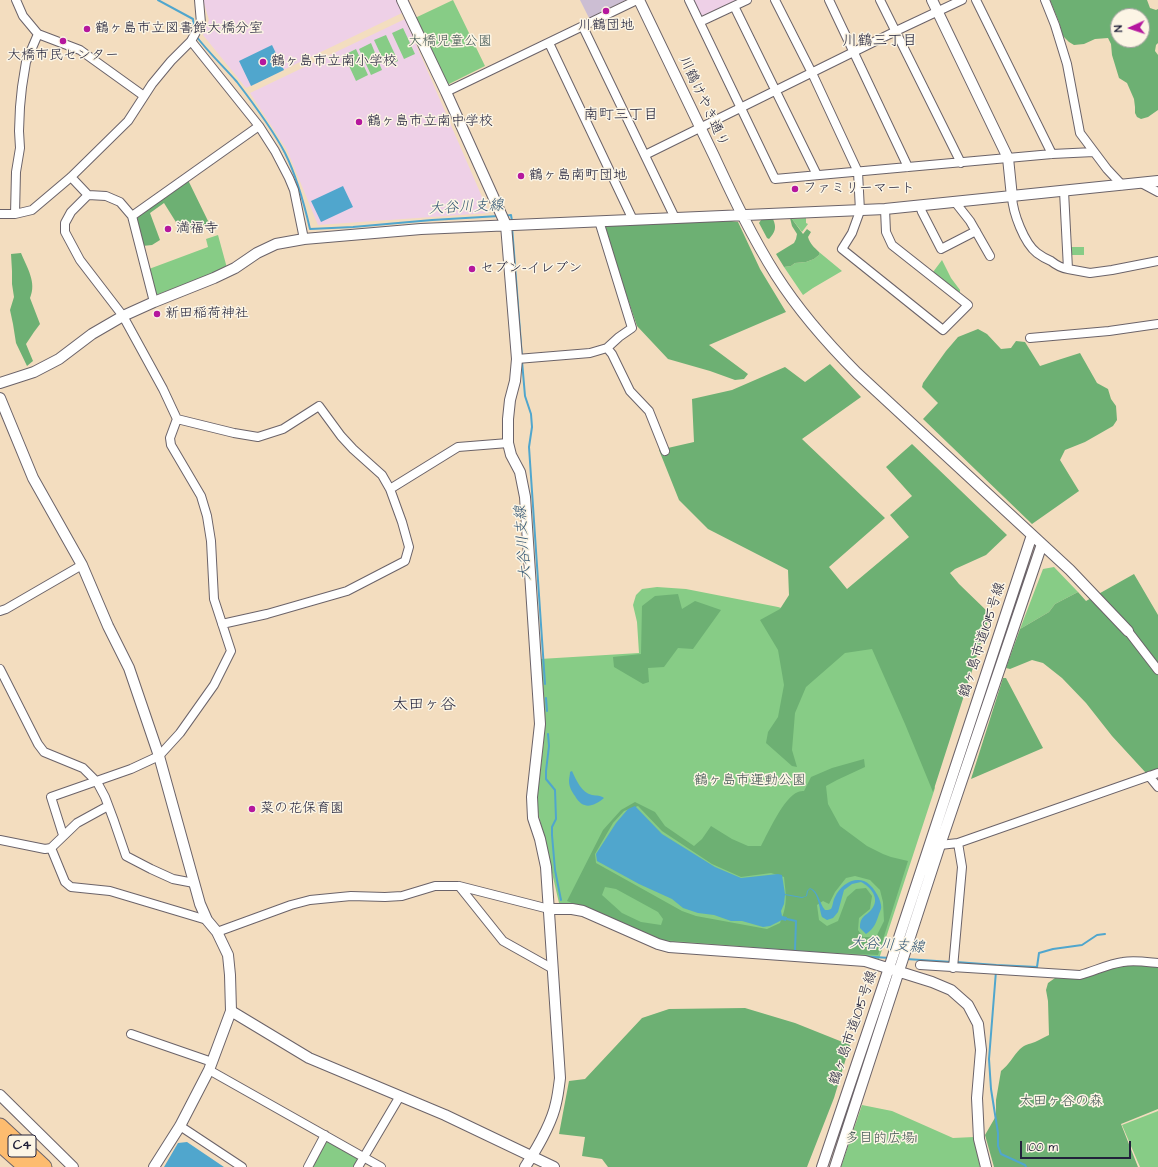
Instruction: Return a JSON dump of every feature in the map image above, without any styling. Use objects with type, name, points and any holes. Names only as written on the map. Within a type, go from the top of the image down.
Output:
[{"type":"highway","name":"C4","points":[[0,1126],[44,1167]]},
{"type":"highway","name":"C4","points":[[0,1144],[26,1167]]},
{"type":"street","points":[[16,0],[23,16],[38,34],[80,50],[144,96]]},
{"type":"street","points":[[0,214],[15,214],[32,210],[71,177],[128,121],[152,84],[171,61],[191,42],[201,23],[199,0]]},
{"type":"street","points":[[402,0],[504,219],[517,359],[515,381],[510,400],[508,443],[511,455],[520,472],[525,497],[540,724],[532,797],[533,818],[540,839],[546,867],[560,1078],[556,1103],[546,1129],[525,1167]]},
{"type":"street","points":[[446,92],[638,0]]},
{"type":"street","name":"川鶴けやき通り","points":[[638,0],[742,215]]},
{"type":"street","points":[[689,0],[775,179],[1052,154],[1094,152]]},
{"type":"street","points":[[700,22],[747,0]]},
{"type":"street","points":[[775,0],[812,73],[858,172],[860,211],[852,233],[842,249],[943,330],[968,305],[892,244],[886,232],[885,209]]},
{"type":"street","points":[[829,0],[908,167]]},
{"type":"street","points":[[880,0],[961,163]]},
{"type":"street","points":[[932,0],[1008,158],[1012,207],[1031,246],[1037,253],[1062,268],[1090,273],[1158,261]]},
{"type":"street","points":[[645,155],[962,0]]},
{"type":"street","points":[[976,0],[1052,154]]},
{"type":"street","points":[[1045,0],[1055,25],[1066,64],[1080,133],[1122,185]]},
{"type":"street","points":[[734,6],[817,176]]},
{"type":"street","points":[[583,26],[676,218]]},
{"type":"street","points":[[15,214],[16,172],[20,148],[19,123],[22,87],[26,62],[38,34]]},
{"type":"street","points":[[191,42],[259,126],[275,151],[294,190],[304,239]]},
{"type":"street","points":[[549,43],[633,220]]},
{"type":"street","points":[[132,216],[259,126]]},
{"type":"street","points":[[71,177],[88,195],[106,196],[120,202],[132,216],[154,302]]},
{"type":"street","points":[[0,383],[34,372],[59,358],[92,334],[123,316],[214,278],[235,268],[257,253],[276,244],[304,239],[421,229],[504,219],[599,221],[860,211],[1144,184],[1158,181]]},
{"type":"street","points":[[1144,184],[1158,192]]},
{"type":"street","points":[[1064,191],[1068,269]]},
{"type":"street","points":[[63,836],[51,797],[97,782],[159,756],[180,732],[214,685],[231,652],[214,599],[211,540],[207,516],[201,496],[171,445],[170,438],[177,419],[163,389],[123,316],[80,260],[65,232],[65,223],[71,212],[88,195]]},
{"type":"street","points":[[954,202],[970,221],[990,256]]},
{"type":"street","points":[[920,206],[941,249],[976,231]]},
{"type":"street","points":[[742,215],[776,274],[802,311],[832,348],[857,373],[1042,544],[1092,593],[1128,631],[1158,670]]},
{"type":"street","points":[[517,359],[590,353],[607,348],[632,328],[599,221]]},
{"type":"street","points":[[1030,338],[1109,331],[1158,324]]},
{"type":"street","points":[[607,348],[612,354],[630,391],[649,411],[665,451]]},
{"type":"street","points":[[0,398],[33,478],[82,565],[108,626],[129,668],[159,756],[200,904],[207,920],[217,932],[228,955],[231,1011],[211,1066],[180,1126],[154,1167]]},
{"type":"street","points":[[177,419],[234,433],[258,437],[283,429],[319,406],[341,436],[382,475],[390,489],[409,547],[405,561],[347,591],[268,614],[222,624]]},
{"type":"street","points":[[390,489],[458,447],[508,443]]},
{"type":"street","name":"鶴ヶ島市道1015号線","points":[[822,1167],[890,968],[1032,535]]},
{"type":"street","name":"鶴ヶ島市道1015号線","points":[[835,1167],[940,845],[1042,544]]},
{"type":"street","points":[[0,610],[6,609],[82,565]]},
{"type":"street","points":[[0,669],[38,744],[44,752],[83,768],[97,782],[105,797],[126,856],[173,879],[194,883]]},
{"type":"street","points":[[940,845],[958,843],[1158,773]]},
{"type":"street","points":[[1149,776],[1158,787]]},
{"type":"street","points":[[0,840],[45,849],[51,848],[77,823],[108,806]]},
{"type":"street","points":[[953,968],[962,867],[958,843]]},
{"type":"street","points":[[51,848],[65,882],[71,887],[110,891],[207,920]]},
{"type":"street","points":[[217,932],[290,905],[310,900],[351,896],[402,896],[434,886],[459,886],[549,909],[572,909],[583,911],[658,944],[669,947],[866,961],[900,971],[951,990],[968,1005],[978,1024],[981,1050],[977,1098],[979,1139],[986,1167]]},
{"type":"street","points":[[459,886],[503,940],[553,969]]},
{"type":"street","points":[[920,965],[1080,975],[1124,962],[1158,963]]},
{"type":"street","points":[[231,1011],[309,1058],[445,1115],[554,1167]]},
{"type":"street","points":[[131,1034],[211,1066],[380,1167]]},
{"type":"street","points":[[0,1095],[73,1167]]},
{"type":"street","points":[[358,1167],[400,1096]]},
{"type":"street","points":[[180,1126],[242,1167]]},
{"type":"street","points":[[308,1167],[326,1135]]},
{"type":"shaded area","name":"鶴ヶ島市立南小学校","points":[[203,0],[396,0],[402,13],[246,88],[203,35],[209,20]]},
{"type":"shaded area","points":[[580,0],[626,0],[589,18]]},
{"type":"shaded area","points":[[693,0],[736,0],[702,16],[700,15]]},
{"type":"shaded area","name":"鶴ヶ島市立南中学校","points":[[405,19],[489,213],[318,225],[287,150],[250,93]]},
{"type":"green space","name":"大橋児童公園","points":[[453,0],[485,66],[447,85],[415,18]]},
{"type":"green space","points":[[1050,0],[1147,0],[1150,8],[1110,8],[1110,42],[1108,38],[1095,39],[1084,44],[1074,45],[1063,36]]},
{"type":"green space","points":[[1150,8],[1156,10],[1158,9],[1158,43],[1155,51],[1158,55],[1158,110],[1148,117],[1141,119],[1137,117],[1135,113],[1134,99],[1127,83],[1119,78],[1111,48],[1150,48]]},
{"type":"green space","points":[[403,28],[415,54],[404,59],[392,33]]},
{"type":"green space","points":[[386,35],[398,61],[386,66],[374,40]]},
{"type":"green space","points":[[371,43],[382,70],[371,75],[359,49]]},
{"type":"green space","points":[[356,49],[368,75],[356,81],[344,55]]},
{"type":"green space","points":[[188,180],[209,223],[195,228],[179,227],[164,203],[150,213],[160,240],[152,245],[142,246],[134,216]]},
{"type":"green space","points":[[790,218],[803,234],[807,229],[811,232],[808,237],[812,245],[819,252],[819,255],[806,262],[795,263],[791,266],[784,267],[776,254],[794,243],[796,239],[797,234],[792,226]]},
{"type":"green space","points":[[806,218],[806,223],[808,224],[802,232],[792,219]]},
{"type":"green space","points":[[773,219],[775,230],[769,239],[759,223],[761,220]]},
{"type":"green space","points":[[738,222],[760,269],[786,312],[709,345],[748,374],[744,379],[735,380],[668,359],[637,326],[604,225]]},
{"type":"green space","name":"満福寺","points":[[218,235],[227,268],[156,295],[149,269],[208,247],[206,239]]},
{"type":"green space","points":[[1067,247],[1084,247],[1084,255],[1068,255]]},
{"type":"green space","points":[[819,252],[842,271],[803,295],[784,267],[814,259],[819,255]]},
{"type":"green space","points":[[21,253],[32,281],[32,292],[30,298],[40,324],[26,344],[33,361],[27,366],[16,343],[10,310],[14,297],[11,254]]},
{"type":"green space","points":[[942,260],[951,278],[960,290],[960,293],[933,272]]},
{"type":"green space","points":[[978,329],[987,334],[1001,349],[1011,348],[1016,341],[1025,342],[1040,366],[1080,353],[1097,383],[1108,389],[1111,399],[1116,406],[1117,420],[1113,426],[1085,442],[1065,450],[1060,460],[1079,491],[1032,524],[923,419],[938,403],[922,387],[923,383],[958,337]]},
{"type":"green space","points":[[830,364],[861,397],[802,439],[885,518],[829,567],[847,589],[909,537],[890,515],[912,496],[886,467],[912,444],[1007,535],[986,555],[955,569],[950,573],[959,584],[989,613],[988,621],[933,792],[872,649],[845,653],[806,687],[795,713],[792,750],[797,767],[792,766],[766,743],[768,732],[778,717],[784,685],[778,650],[760,620],[780,609],[789,595],[788,570],[708,529],[679,500],[659,450],[694,442],[692,399],[732,390],[785,367],[805,382]]},
{"type":"green space","points":[[1054,567],[1078,592],[1055,604],[1049,612],[1020,629],[1043,569]]},
{"type":"green space","points":[[1134,574],[1158,615],[1158,769],[1146,773],[1112,736],[1086,703],[1062,678],[1043,663],[1032,660],[1010,669],[1006,668],[1020,629],[1049,612],[1055,604],[1078,592],[1086,601]]},
{"type":"green space","name":"鶴ヶ島市運動公園","points":[[657,587],[686,589],[778,607],[873,635],[935,788],[879,959],[661,944],[559,903],[538,812],[537,799],[544,739],[540,659],[639,653],[637,622],[633,605],[636,595],[642,589]]},
{"type":"green space","points":[[678,594],[682,609],[695,601],[721,610],[693,649],[678,648],[664,667],[648,668],[649,682],[643,684],[614,667],[613,657],[641,654],[642,606],[655,596]]},
{"type":"green space","points":[[1003,678],[1006,678],[1043,748],[971,779]]},
{"type":"green space","points":[[864,759],[865,767],[826,786],[828,804],[840,826],[867,846],[891,857],[908,861],[878,955],[662,940],[567,901],[603,830],[621,810],[635,802],[655,812],[665,826],[694,846],[702,839],[711,826],[732,839],[748,846],[761,846],[787,801],[798,792],[804,791],[811,777],[832,768]],"holes":[[[638,806],[662,831],[712,864],[741,877],[771,873],[784,877],[786,895],[783,916],[780,923],[767,929],[696,916],[682,911],[596,863],[595,854],[613,823],[624,811]],[[855,876],[870,880],[880,890],[883,902],[884,921],[877,935],[863,937],[858,930],[859,918],[870,909],[872,896],[866,888],[856,889],[847,897],[838,921],[827,926],[819,920],[817,905],[823,901],[829,904],[835,892],[846,878]],[[605,887],[616,889],[658,912],[663,919],[661,925],[641,922],[622,913],[602,895]]]},
{"type":"green space","name":"太田ヶ谷の森","points":[[1122,964],[1158,966],[1158,1109],[1121,1124],[1138,1167],[994,1167],[985,1135],[996,1116],[996,1100],[1001,1071],[1022,1048],[1049,1035],[1048,1001],[1046,990],[1048,983],[1055,978],[1073,979],[1088,976]]},
{"type":"green space","points":[[745,1008],[795,1023],[850,1045],[834,1098],[807,1167],[608,1167],[602,1159],[582,1156],[585,1137],[559,1134],[569,1081],[585,1079],[642,1018],[669,1009]]},
{"type":"green space","name":"多目的広場1","points":[[862,1105],[892,1111],[953,1138],[974,1137],[980,1167],[841,1167]]},
{"type":"green space","points":[[1158,1111],[1158,1167],[1140,1167],[1122,1125]]},
{"type":"green space","points":[[327,1141],[359,1159],[354,1167],[312,1167]]},
{"type":"water","points":[[272,45],[284,70],[251,86],[239,61]]},
{"type":"water","points":[[343,186],[353,207],[321,222],[311,201]]},
{"type":"water","points":[[572,771],[585,792],[604,798],[588,806],[581,803],[571,789],[569,781],[570,772]]},
{"type":"water","points":[[635,806],[662,834],[715,867],[741,878],[778,874],[782,875],[785,894],[802,897],[806,896],[807,891],[810,888],[817,894],[825,910],[831,909],[837,893],[847,883],[855,880],[864,881],[873,888],[880,902],[881,908],[876,923],[866,934],[860,928],[863,917],[871,910],[875,902],[874,894],[861,882],[852,884],[844,890],[838,912],[833,918],[827,920],[822,917],[817,897],[810,889],[807,896],[802,898],[785,895],[784,904],[781,911],[782,916],[787,917],[786,921],[782,920],[770,926],[763,927],[742,921],[731,921],[714,915],[698,913],[683,908],[672,899],[639,884],[597,861],[596,854],[616,823],[628,809]]},
{"type":"water","points":[[187,1142],[224,1167],[164,1167],[178,1143]]},
{"type":"waterway","name":"大谷川支線","points":[[158,0],[193,19],[194,28]]},
{"type":"waterway","name":"大谷川支線","points":[[196,36],[237,82],[280,144],[297,181],[310,229],[499,216]]},
{"type":"waterway","name":"大谷川支線","points":[[505,216],[511,215],[512,221]]},
{"type":"waterway","name":"大谷川支線","points":[[512,227],[522,357]]},
{"type":"waterway","name":"大谷川支線","points":[[522,361],[525,396],[531,414],[532,427],[529,447],[545,684]]},
{"type":"waterway","points":[[546,698],[547,711]]},
{"type":"waterway","points":[[548,734],[549,746],[546,779],[555,790],[556,819],[552,827],[552,835],[555,870],[561,900]]},
{"type":"waterway","points":[[787,919],[796,921],[795,950]]},
{"type":"waterway","points":[[996,965],[1037,967],[1039,953],[1053,949],[1082,945],[1097,935],[1105,934]]},
{"type":"waterway","name":"大谷川支線","points":[[749,948],[818,953]]},
{"type":"waterway","name":"大谷川支線","points":[[858,956],[890,958]]},
{"type":"waterway","name":"大谷川支線","points":[[906,959],[952,962]]},
{"type":"waterway","name":"大谷川支線","points":[[956,962],[996,965],[996,967]]},
{"type":"waterway","name":"大谷川支線","points":[[996,971],[989,1059],[991,1089],[998,1133],[998,1146],[1001,1154],[1025,1165],[1026,1167]]},
{"type":"place","name":"川鶴団地","points":[[606,11]]},
{"type":"place","name":"鶴ヶ島市立図書館大橋分室","points":[[87,29]]},
{"type":"place","name":"大橋市民センター","points":[[63,41]]},
{"type":"place","name":"鶴ヶ島市立南小学校","points":[[263,62]]},
{"type":"place","name":"鶴ヶ島市立南中学校","points":[[359,122]]},
{"type":"place","name":"鶴ヶ島南町団地","points":[[521,176]]},
{"type":"place","name":"ファミリーマート","points":[[795,189]]},
{"type":"place","name":"満福寺","points":[[168,229]]},
{"type":"place","name":"セブン-イレブン","points":[[472,269]]},
{"type":"place","name":"新田稲荷神社","points":[[157,314]]},
{"type":"place","name":"菜の花保育園","points":[[252,809]]},
{"type":"district","name":"川鶴三丁目","points":[[880,42]]},
{"type":"district","name":"南町三丁目","points":[[621,116]]},
{"type":"district","name":"太田ヶ谷","points":[[424,706]]}]
